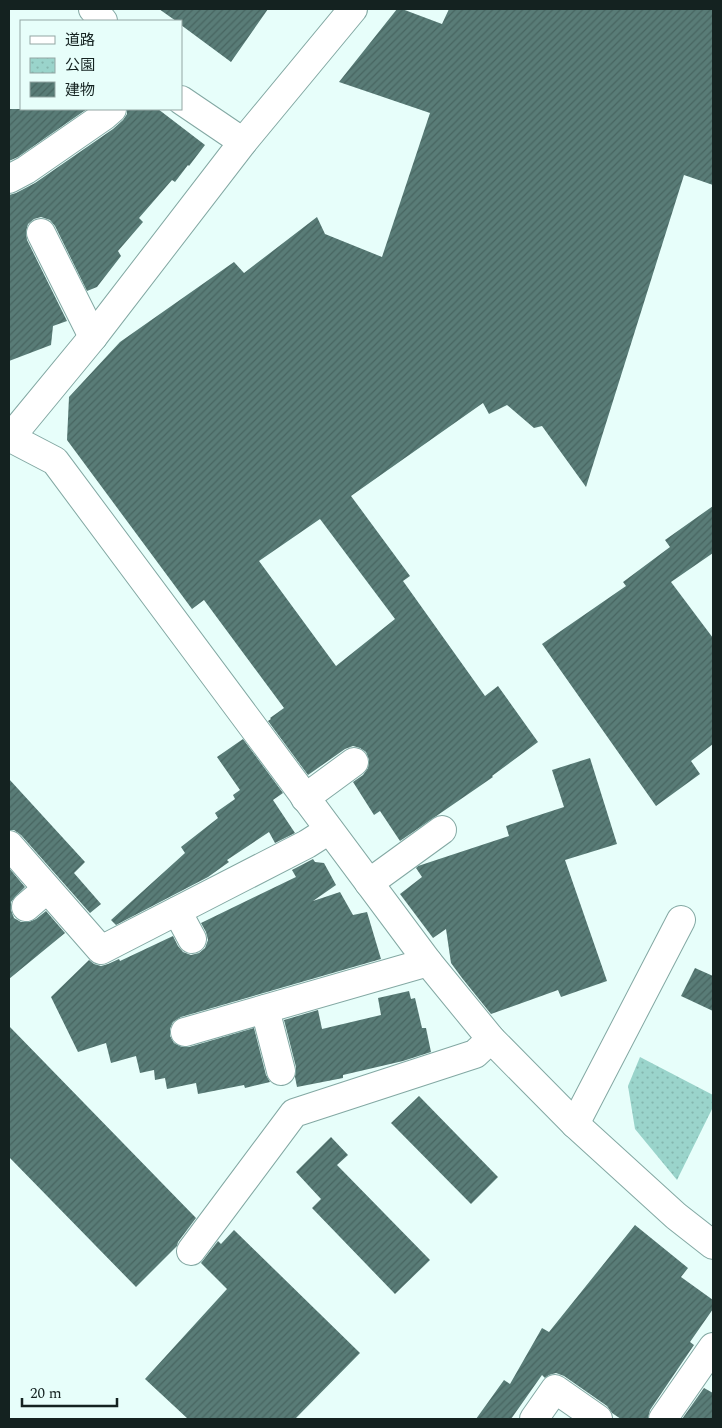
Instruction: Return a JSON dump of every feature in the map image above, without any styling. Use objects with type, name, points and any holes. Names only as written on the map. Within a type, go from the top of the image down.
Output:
[{"type":"street","points":[[94,9],[102,20]]},
{"type":"street","points":[[353,9],[243,142],[93,336],[9,438],[56,461],[428,962],[491,1039],[575,1124],[676,1216],[713,1246]]},
{"type":"street","points":[[182,101],[243,142]]},
{"type":"street","points":[[9,179],[34,164],[111,110]]},
{"type":"street","points":[[41,233],[93,336]]},
{"type":"street","points":[[305,798],[354,762]]},
{"type":"street","points":[[9,845],[101,950],[307,844],[329,830]]},
{"type":"street","points":[[369,883],[442,830]]},
{"type":"street","points":[[26,907],[47,889]]},
{"type":"street","points":[[177,911],[192,939]]},
{"type":"street","points":[[575,1124],[681,920]]},
{"type":"street","points":[[185,1032],[428,962]]},
{"type":"street","points":[[265,1009],[281,1071]]},
{"type":"street","points":[[191,1251],[294,1113],[475,1054],[491,1039]]},
{"type":"street","points":[[663,1419],[713,1347]]},
{"type":"street","points":[[534,1419],[555,1389],[598,1419]]},
{"type":"green space","points":[[640,1057],[713,1095],[713,1107],[677,1180],[635,1129],[628,1086]]},
{"type":"building","points":[[159,9],[268,9],[231,62],[182,26],[182,20],[175,20]]},
{"type":"building","points":[[397,9],[402,9],[442,24],[449,9],[713,9],[713,185],[684,175],[586,487],[542,426],[534,428],[507,405],[489,414],[483,403],[351,496],[410,576],[403,581],[485,696],[498,686],[538,742],[493,777],[400,841],[380,811],[374,815],[353,782],[363,775],[368,768],[369,760],[366,752],[353,746],[345,749],[308,775],[268,721],[284,708],[204,600],[192,609],[67,440],[69,397],[120,342],[234,262],[244,273],[317,217],[325,234],[382,257],[430,113],[339,82]],"holes":[[[320,519],[395,619],[336,666],[259,561]]]},
{"type":"building","points":[[9,109],[86,110],[18,157],[9,161]]},
{"type":"building","points":[[127,110],[159,110],[205,145],[175,182],[172,180],[139,218],[143,222],[118,251],[121,256],[97,287],[87,291],[55,226],[50,220],[41,217],[34,219],[28,224],[27,240],[67,321],[53,326],[51,345],[9,361],[9,195],[35,183],[113,129],[127,114]]},
{"type":"building","points":[[713,506],[713,553],[671,582],[713,638],[713,744],[691,761],[700,774],[656,806],[542,644],[626,586],[623,582],[670,547],[665,540]]},
{"type":"building","points":[[243,739],[283,793],[273,800],[295,833],[275,843],[269,832],[227,860],[229,862],[208,877],[116,925],[111,920],[185,853],[181,847],[218,818],[215,813],[235,799],[233,795],[240,790],[217,757]]},
{"type":"building","points":[[590,758],[617,844],[565,860],[607,981],[561,997],[558,990],[491,1014],[451,963],[446,929],[433,938],[400,894],[422,877],[416,868],[418,866],[509,836],[506,826],[564,807],[552,770]]},
{"type":"building","points":[[9,779],[85,862],[74,873],[101,904],[90,913],[21,835],[14,830],[9,830]]},
{"type":"building","points":[[313,859],[315,862],[324,863],[336,885],[313,901],[340,892],[353,915],[367,912],[381,959],[181,1017],[173,1022],[170,1029],[170,1036],[174,1043],[182,1047],[189,1047],[254,1028],[266,1075],[270,1082],[245,1088],[244,1085],[198,1094],[196,1083],[167,1089],[165,1078],[155,1080],[154,1070],[140,1073],[136,1056],[111,1063],[106,1043],[78,1052],[51,997],[89,960],[101,966],[119,959],[120,961],[173,936],[183,952],[191,955],[199,953],[205,948],[208,940],[201,923],[296,877],[292,870]]},
{"type":"building","points":[[9,868],[25,887],[11,902],[14,918],[21,922],[29,922],[46,911],[65,933],[9,979]]},
{"type":"building","points":[[695,968],[713,976],[713,1011],[681,996]]},
{"type":"building","points":[[409,991],[411,999],[415,998],[422,1028],[426,1028],[431,1052],[403,1061],[343,1075],[343,1078],[297,1087],[296,1067],[284,1020],[318,1010],[322,1029],[381,1015],[378,998]]},
{"type":"building","points":[[9,1026],[196,1218],[177,1246],[136,1287],[9,1157]]},
{"type":"building","points":[[419,1096],[498,1177],[471,1204],[391,1123]]},
{"type":"building","points":[[331,1137],[348,1155],[337,1165],[430,1260],[395,1294],[312,1208],[321,1199],[296,1172]]},
{"type":"building","points":[[635,1225],[688,1268],[681,1277],[713,1300],[713,1309],[690,1342],[694,1345],[650,1410],[648,1419],[621,1419],[612,1413],[607,1406],[564,1376],[556,1373],[545,1378],[542,1375],[511,1419],[476,1419],[504,1380],[510,1384],[542,1328],[549,1332]]},
{"type":"building","points":[[234,1230],[360,1353],[295,1419],[188,1419],[145,1379],[227,1289],[201,1263],[218,1241],[221,1244]]},
{"type":"building","points":[[704,1388],[713,1393],[713,1419],[682,1419]]}]
